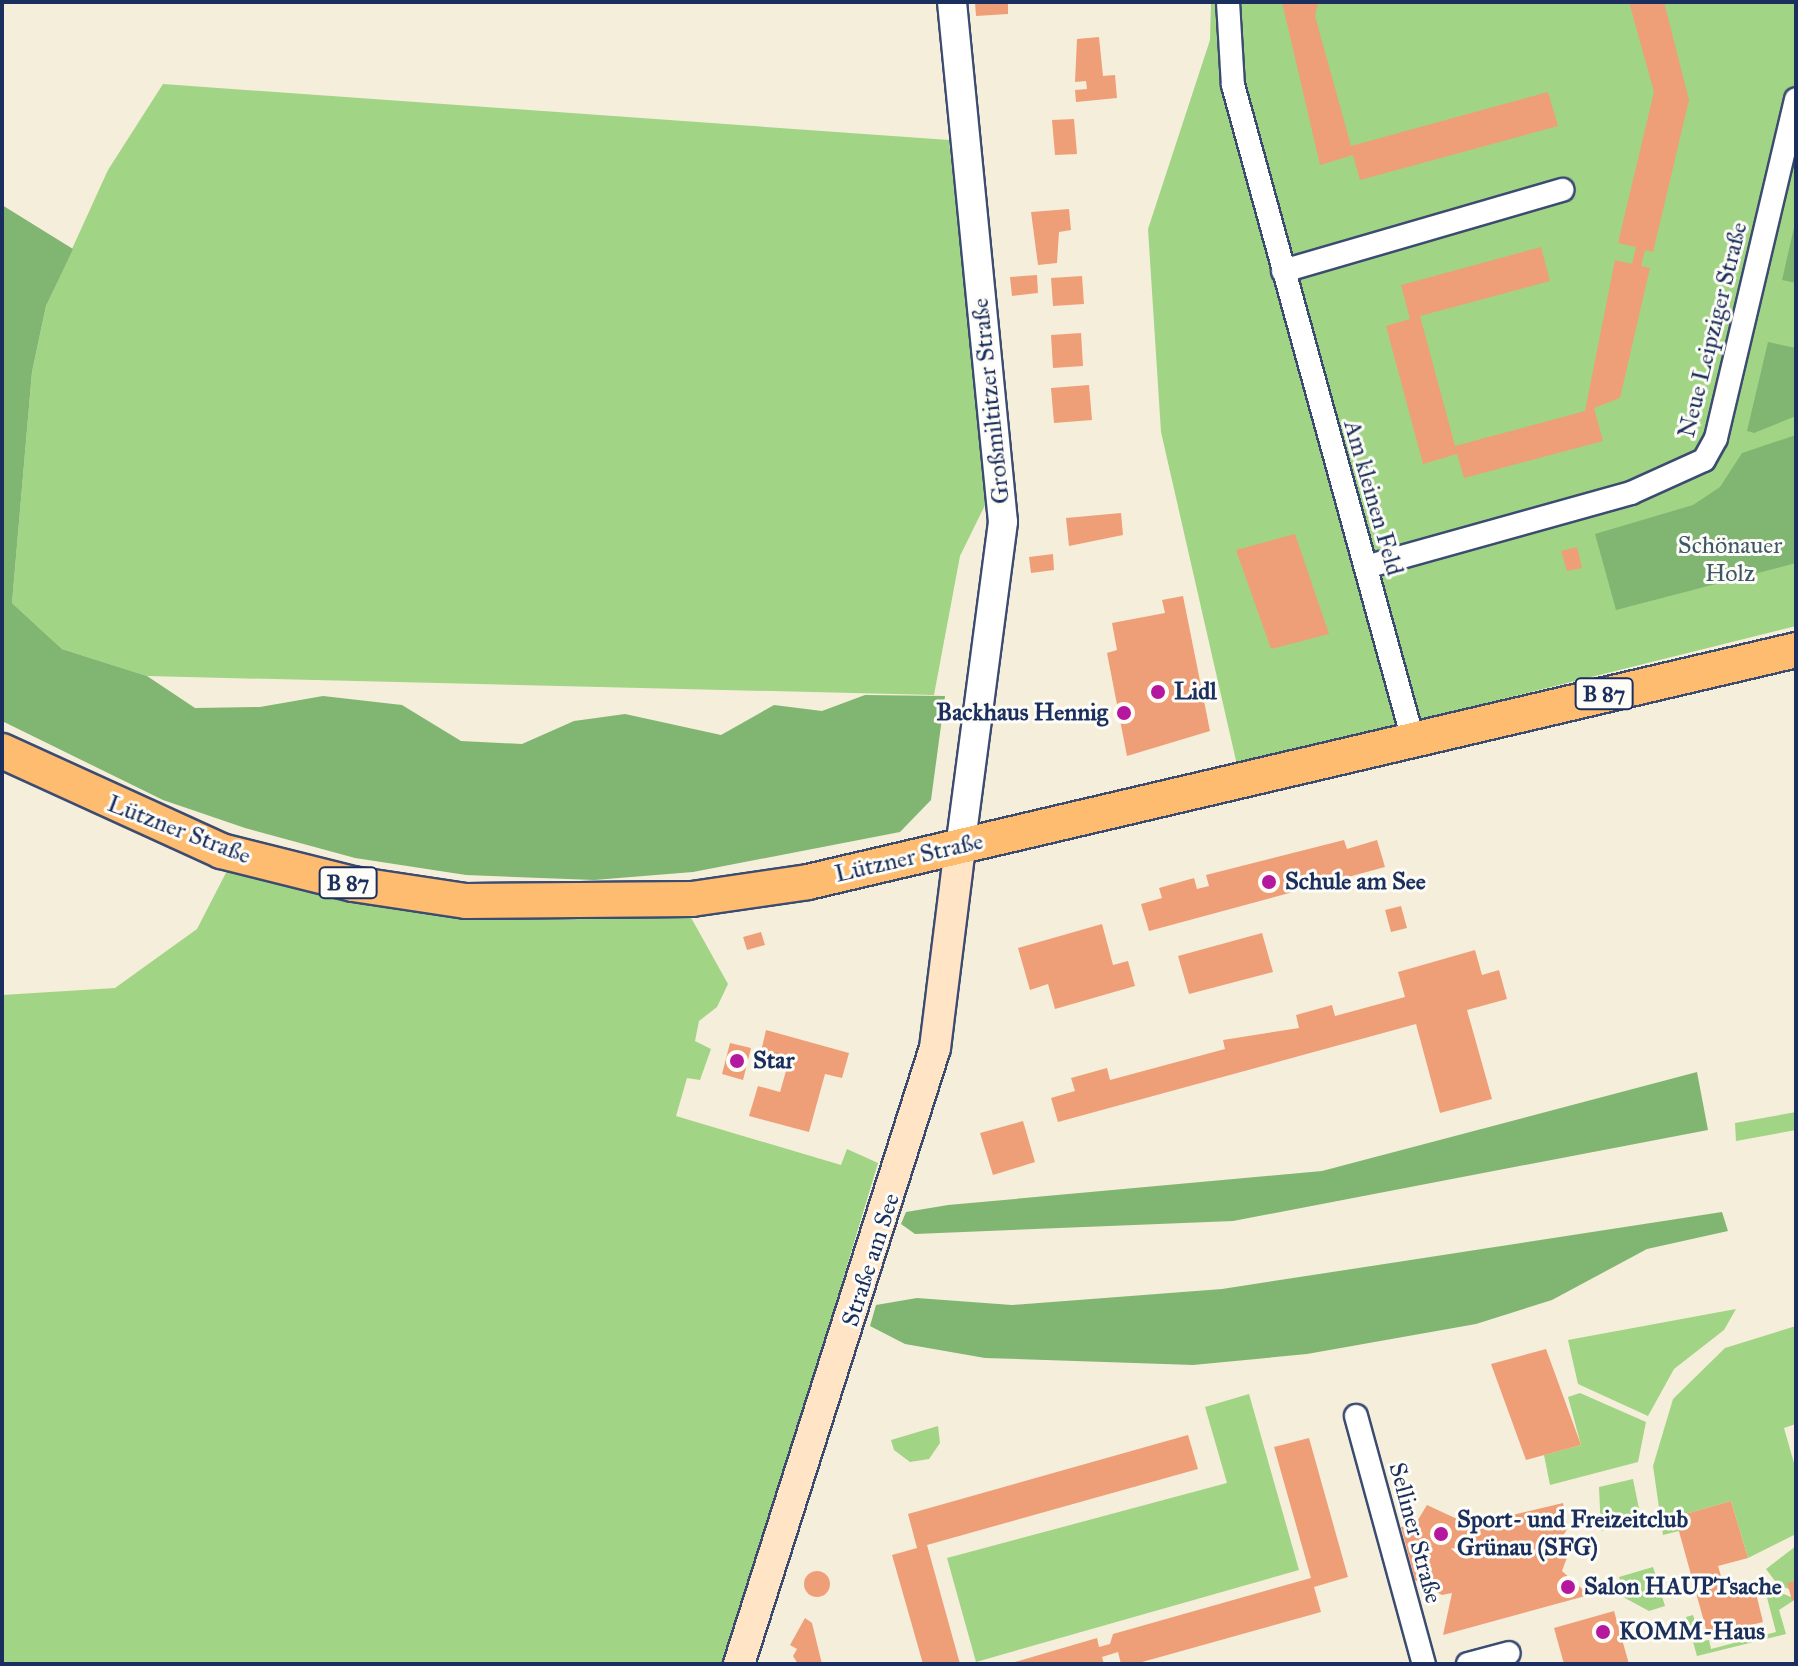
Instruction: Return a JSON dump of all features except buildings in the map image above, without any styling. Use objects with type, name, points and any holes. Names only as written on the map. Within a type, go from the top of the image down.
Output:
[{"type":"main road","name":"Lützner Straße","points":[[13,758],[221,851],[353,884],[466,901],[692,899],[960,847],[1796,650]]},
{"type":"main road","name":"Straße am See","points":[[739,1664],[935,1048],[960,847]]},
{"type":"street","name":"Großmiltitzer Straße","points":[[952,2],[1003,522],[960,847]]},
{"type":"street","name":"Am kleinen Feld","points":[[1228,2],[1233,85],[1413,740]]},
{"type":"street","name":"Neue Leipziger Straße","points":[[1366,567],[1631,493],[1704,460],[1796,99]]},
{"type":"street","points":[[1283,271],[1562,190]]},
{"type":"street","name":"Selliner Straße","points":[[1356,1416],[1424,1664]]},
{"type":"street","points":[[1468,1664],[1509,1653]]},
{"type":"green space","name":"Schönauer Holz","points":[[1211,2],[1796,2],[1796,626],[1237,765],[1161,432],[1148,229],[1210,40]]},
{"type":"green space","points":[[163,84],[949,140],[987,501],[960,556],[934,695],[147,676],[62,649],[12,603],[32,372],[46,306],[108,170]]},
{"type":"green space","points":[[2,205],[73,249],[46,306],[32,372],[12,603],[62,649],[147,676],[195,708],[260,707],[323,696],[402,705],[461,741],[522,744],[574,721],[625,714],[721,735],[774,705],[822,711],[865,695],[945,696],[931,800],[900,832],[693,872],[594,880],[466,875],[355,858],[245,828],[163,800],[2,721]]},
{"type":"green space","points":[[1796,219],[1796,283],[1782,280]]},
{"type":"green space","points":[[1768,342],[1796,348],[1796,416],[1754,433],[1747,431]]},
{"type":"green space","name":"Schönauer Holz","points":[[1796,435],[1796,563],[1616,610],[1595,534],[1693,505],[1720,487],[1742,453]]},
{"type":"green space","points":[[231,863],[689,914],[728,984],[717,1007],[699,1021],[695,1041],[711,1049],[700,1080],[687,1078],[676,1116],[841,1165],[847,1149],[878,1163],[727,1664],[2,1664],[2,995],[115,988],[197,929]]},
{"type":"green space","points":[[1697,1072],[1708,1130],[1233,1221],[915,1234],[901,1224],[906,1212],[948,1205],[1322,1171]]},
{"type":"green space","points":[[1796,1112],[1796,1130],[1736,1141],[1735,1123]]},
{"type":"green space","points":[[1722,1212],[1728,1231],[1647,1249],[1552,1300],[1476,1324],[1307,1354],[1193,1365],[985,1358],[905,1344],[870,1326],[876,1305],[917,1298],[1012,1305],[1222,1289]]},
{"type":"green space","points":[[1736,1309],[1724,1330],[1674,1369],[1648,1416],[1578,1384],[1568,1340]]},
{"type":"green space","points":[[1796,1326],[1796,1424],[1784,1428],[1796,1470],[1796,1534],[1748,1558],[1731,1501],[1675,1517],[1679,1531],[1663,1535],[1653,1466],[1673,1399],[1725,1348]]},
{"type":"green space","points":[[1580,1393],[1646,1422],[1638,1462],[1550,1485],[1544,1455],[1581,1445],[1568,1397]]},
{"type":"green space","points":[[1249,1394],[1299,1570],[976,1662],[947,1558],[1227,1483],[1205,1407]]},
{"type":"green space","points":[[938,1426],[940,1443],[929,1459],[910,1462],[894,1450],[891,1440]]},
{"type":"green space","points":[[1633,1479],[1641,1519],[1601,1531],[1599,1487]]},
{"type":"green space","points":[[1796,1546],[1796,1581],[1789,1589],[1778,1585],[1766,1569]]},
{"type":"green space","points":[[1653,1567],[1665,1606],[1649,1611],[1625,1598],[1619,1577]]},
{"type":"green space","points":[[1764,1586],[1796,1599],[1779,1610],[1786,1634],[1697,1656],[1686,1617],[1693,1615],[1701,1641],[1709,1640],[1711,1649],[1776,1632]]},
{"type":"place","name":"Lidl","points":[[1158,692]]},
{"type":"place","name":"Backhaus Hennig","points":[[1124,713]]},
{"type":"place","name":"Schule am See","points":[[1269,882]]},
{"type":"place","name":"Star","points":[[737,1061]]},
{"type":"place","name":"Sport- und Freizeitclub Grünau (SFG)","points":[[1441,1534]]},
{"type":"place","name":"Salon HAUPTsache","points":[[1568,1587]]},
{"type":"place","name":"KOMM-Haus","points":[[1603,1632]]}]
